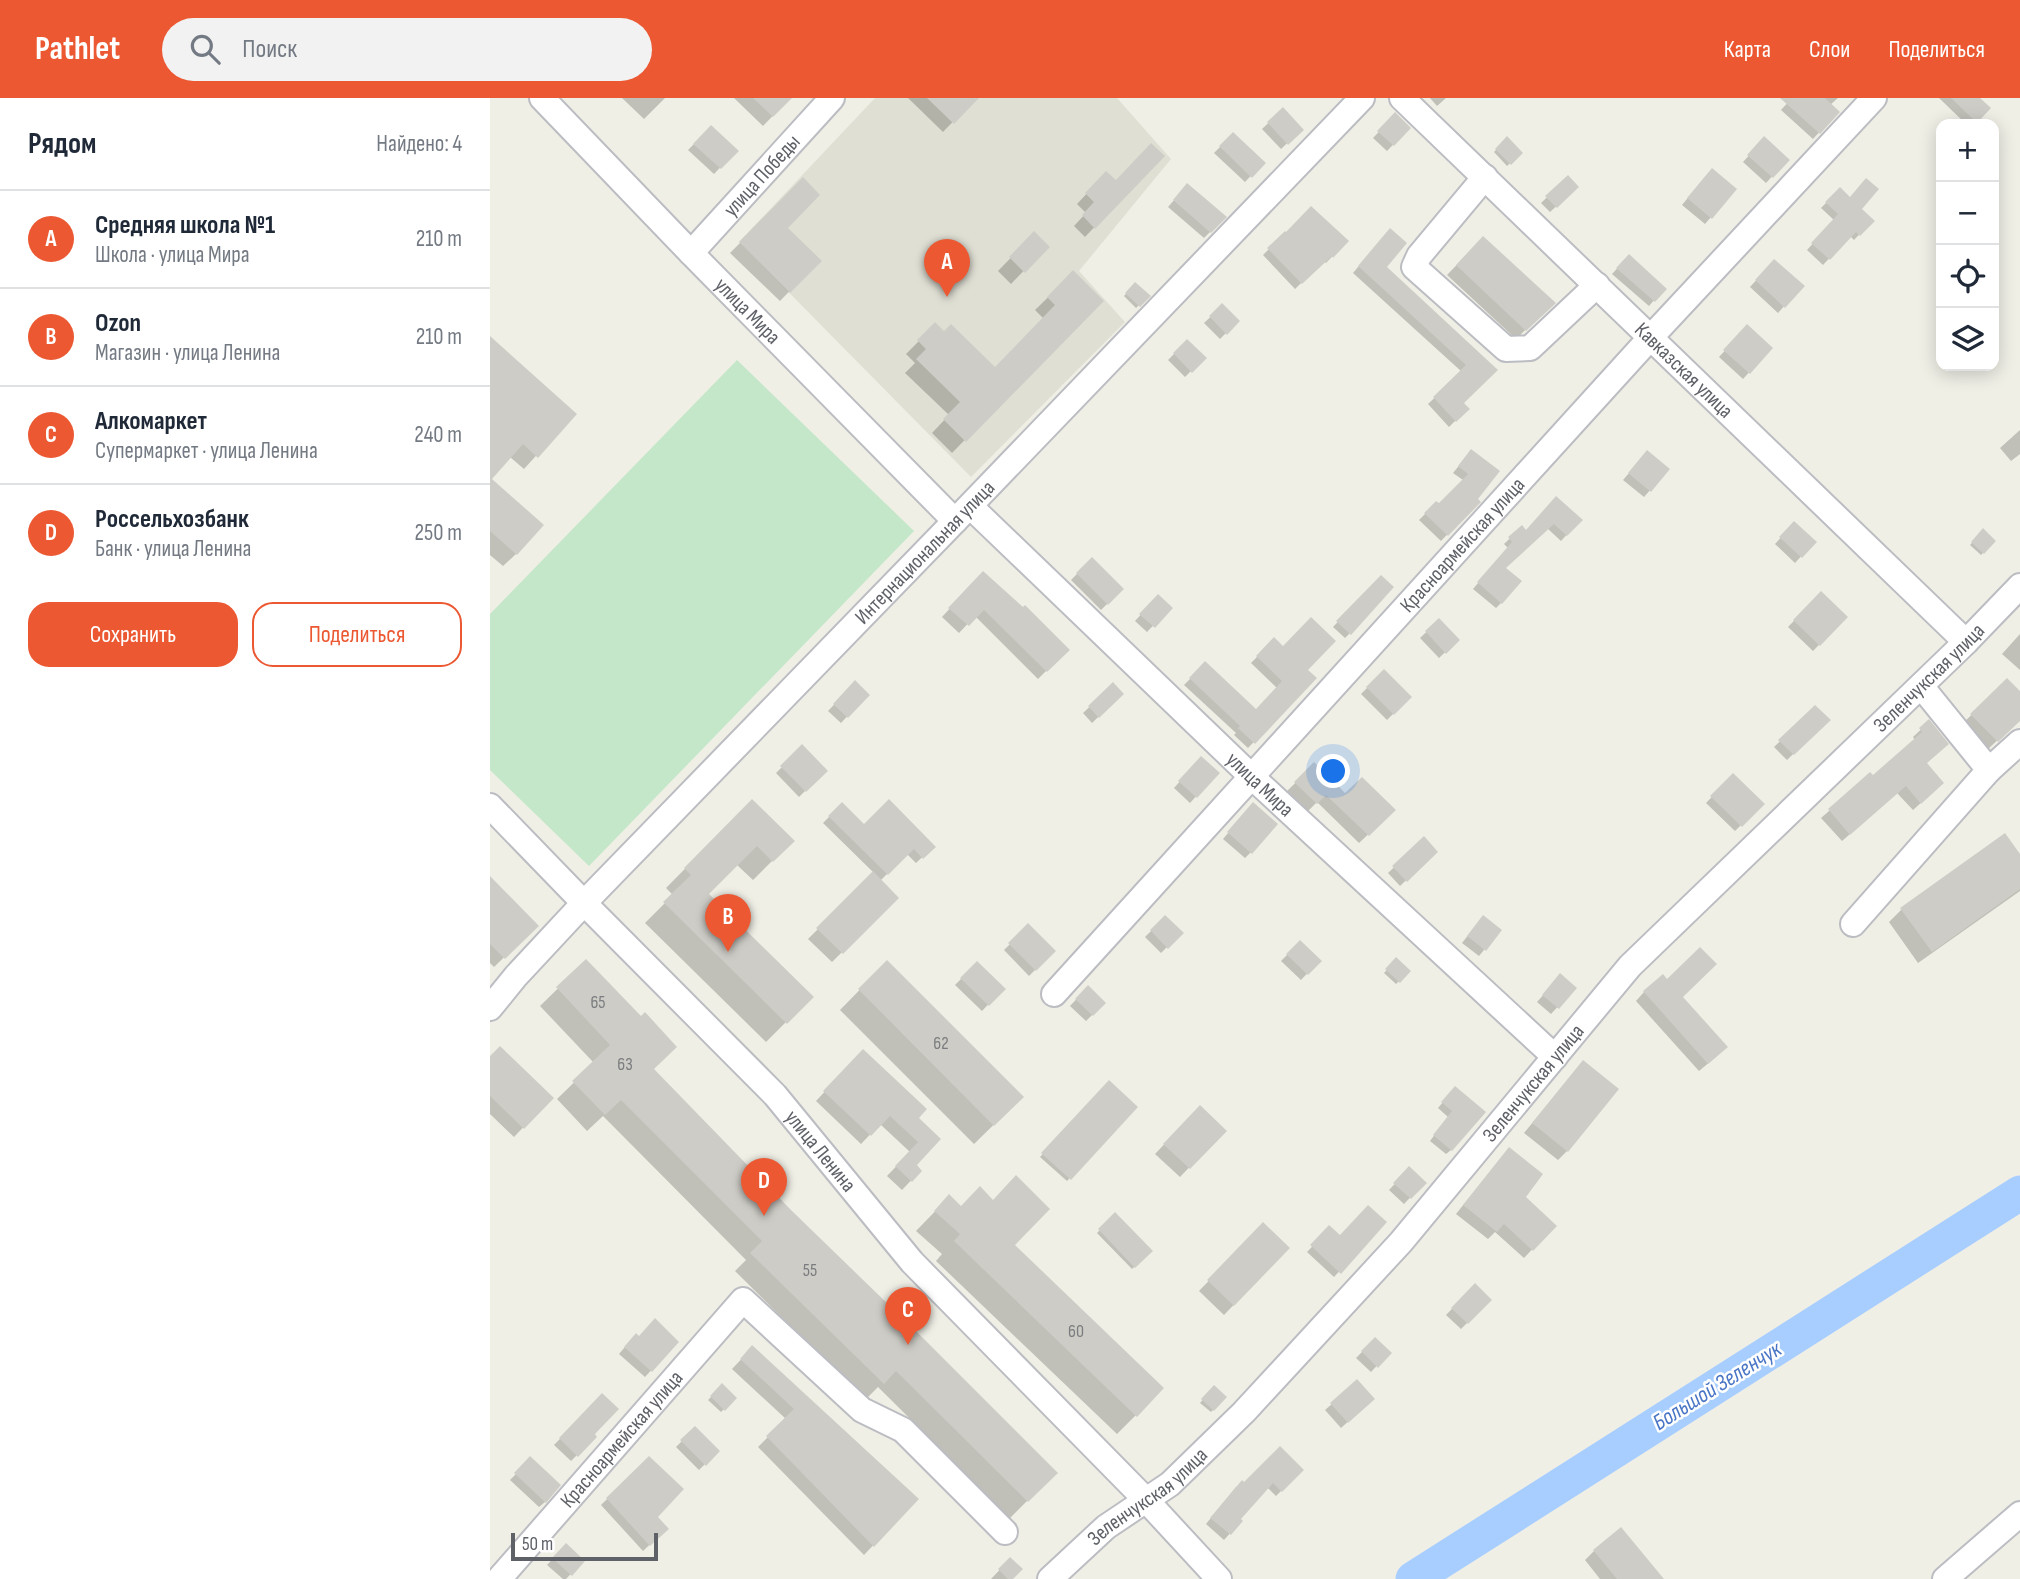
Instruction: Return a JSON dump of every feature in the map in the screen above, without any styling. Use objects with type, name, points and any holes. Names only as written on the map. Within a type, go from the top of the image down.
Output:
[{"type":"street","name":"улица Мира","points":[[542,98],[691,253],[963,514],[1252,776],[1555,1057]]},
{"type":"street","name":"улица Победы","points":[[691,253],[832,98]]},
{"type":"street","name":"Интернациональная улица","points":[[490,1007],[583,903],[963,514],[1362,98]]},
{"type":"street","name":"Кавказская улица","points":[[1402,98],[1966,642]]},
{"type":"street","name":"Красноармейская улица","points":[[1054,993],[1651,337],[1874,98]]},
{"type":"street","points":[[1485,177],[1419,256],[1414,267],[1506,349],[1530,348],[1597,285]]},
{"type":"street","name":"Зеленчукская улица","points":[[1050,1579],[1106,1527],[1170,1484],[1244,1412],[1401,1242],[1630,966],[1921,686],[2020,586]]},
{"type":"street","points":[[1921,686],[1989,770]]},
{"type":"street","points":[[1853,924],[1989,770],[2020,741]]},
{"type":"street","name":"улица Ленина","points":[[490,806],[775,1095],[912,1262],[1146,1500],[1219,1579]]},
{"type":"street","name":"Красноармейская улица","points":[[499,1579],[743,1300],[862,1410],[904,1430],[1005,1532]]},
{"type":"street","points":[[1945,1579],[2020,1514]]},
{"type":"shaded area","points":[[875,98],[1117,98],[1171,159],[1079,271],[1125,322],[971,477],[739,242]]},
{"type":"green space","points":[[737,360],[914,531],[589,866],[490,770],[490,614]]},
{"type":"building","points":[[753,98],[792,98],[773,117]]},
{"type":"building","points":[[927,98],[979,98],[954,124]]},
{"type":"building","points":[[1780,98],[1825,98],[1840,112],[1820,134]]},
{"type":"building","points":[[1951,98],[1980,98],[1991,108],[1981,119],[1973,119]]},
{"type":"building","points":[[1283,107],[1304,130],[1288,145],[1267,122]]},
{"type":"building","points":[[1395,112],[1411,128],[1394,146],[1377,131]]},
{"type":"building","points":[[711,125],[739,151],[721,169],[693,144]]},
{"type":"building","points":[[1233,132],[1266,163],[1252,178],[1219,146]]},
{"type":"building","points":[[1507,136],[1523,153],[1511,165],[1495,149]]},
{"type":"building","points":[[1764,136],[1790,160],[1773,178],[1747,155]]},
{"type":"building","points":[[1151,143],[1165,156],[1095,229],[1082,215],[1094,202],[1085,193],[1106,171],[1116,180]]},
{"type":"building","points":[[1712,168],[1737,189],[1712,219],[1687,198]]},
{"type":"building","points":[[1568,175],[1579,187],[1557,208],[1545,196]]},
{"type":"building","points":[[803,177],[820,195],[788,228],[822,261],[790,293],[739,242]]},
{"type":"building","points":[[1866,178],[1879,189],[1862,209],[1875,221],[1860,236],[1856,232],[1830,260],[1811,243],[1838,214],[1825,202],[1840,187],[1850,197]]},
{"type":"building","points":[[1187,183],[1227,217],[1211,233],[1173,200]]},
{"type":"building","points":[[1311,206],[1349,241],[1302,284],[1267,248]]},
{"type":"building","points":[[1390,228],[1407,243],[1387,267],[1498,370],[1464,403],[1470,409],[1456,422],[1433,397],[1466,365],[1358,266]]},
{"type":"building","points":[[1034,231],[1050,247],[1025,273],[1009,257]]},
{"type":"building","points":[[1483,236],[1556,303],[1526,331],[1456,265]]},
{"type":"building","points":[[1629,254],[1667,289],[1655,302],[1616,268]]},
{"type":"building","points":[[1774,259],[1805,286],[1785,308],[1755,280]]},
{"type":"building","points":[[1073,270],[1104,301],[966,442],[943,419],[960,402],[916,359],[926,349],[917,340],[935,322],[944,331],[951,324],[995,367],[1055,305],[1047,297]]},
{"type":"building","points":[[1135,282],[1151,296],[1140,307],[1125,293]]},
{"type":"building","points":[[1222,303],[1240,321],[1227,335],[1209,316]]},
{"type":"building","points":[[1747,324],[1773,348],[1750,374],[1723,350]]},
{"type":"building","points":[[490,336],[577,414],[538,458],[523,444],[492,479],[544,525],[517,555],[490,531]]},
{"type":"building","points":[[1187,339],[1207,358],[1192,373],[1173,353]]},
{"type":"building","points":[[1471,449],[1500,471],[1478,499],[1481,502],[1448,536],[1424,513],[1436,501],[1439,503],[1468,474],[1458,466]]},
{"type":"building","points":[[1647,450],[1670,469],[1651,492],[1628,473]]},
{"type":"building","points":[[1556,496],[1583,520],[1567,536],[1554,524],[1506,568],[1522,581],[1502,604],[1477,582],[1512,542],[1508,537],[1522,525],[1526,530]]},
{"type":"building","points":[[1794,521],[1817,542],[1802,558],[1779,537]]},
{"type":"building","points":[[1983,528],[1996,541],[1984,554],[1971,542]]},
{"type":"building","points":[[1092,557],[1124,589],[1108,605],[1076,573]]},
{"type":"building","points":[[983,571],[1023,607],[1025,605],[1070,650],[1047,672],[984,610],[969,626],[948,608]]},
{"type":"building","points":[[1381,575],[1394,587],[1351,635],[1336,621]]},
{"type":"building","points":[[1821,591],[1848,617],[1820,646],[1793,620]]},
{"type":"building","points":[[1158,594],[1173,608],[1155,628],[1139,614]]},
{"type":"building","points":[[1311,617],[1336,641],[1308,670],[1317,678],[1255,744],[1238,728],[1240,726],[1189,678],[1205,661],[1256,709],[1282,681],[1256,656],[1274,637],[1283,646]]},
{"type":"building","points":[[1439,618],[1460,640],[1446,654],[1425,631]]},
{"type":"building","points":[[1384,669],[1412,697],[1394,715],[1366,687]]},
{"type":"building","points":[[2007,678],[2020,691],[2020,721],[1998,742],[1970,714]]},
{"type":"building","points":[[855,680],[870,695],[848,718],[833,704]]},
{"type":"building","points":[[1113,682],[1124,694],[1099,718],[1088,706]]},
{"type":"building","points":[[1815,705],[1831,720],[1794,755],[1778,740]]},
{"type":"building","points":[[1929,719],[1949,744],[1927,763],[1944,783],[1921,804],[1906,786],[1850,835],[1828,809],[1870,772],[1873,775],[1922,732],[1919,728]]},
{"type":"building","points":[[802,744],[828,771],[806,792],[780,766]]},
{"type":"building","points":[[1201,756],[1220,773],[1197,798],[1178,781]]},
{"type":"building","points":[[1314,762],[1345,793],[1362,777],[1396,810],[1369,836],[1326,795],[1317,804],[1294,782]]},
{"type":"building","points":[[1733,773],[1765,804],[1742,827],[1710,796]]},
{"type":"building","points":[[752,799],[795,841],[773,862],[757,846],[709,894],[814,997],[787,1024],[663,902],[691,875],[684,868]]},
{"type":"building","points":[[889,799],[936,847],[923,859],[914,849],[888,875],[828,816],[842,802],[864,824]]},
{"type":"building","points":[[1253,802],[1278,824],[1252,854],[1227,832]]},
{"type":"building","points":[[2005,833],[2020,854],[2020,889],[1932,952],[1900,908]]},
{"type":"building","points":[[1424,836],[1438,852],[1407,882],[1392,866]]},
{"type":"building","points":[[873,871],[899,898],[843,954],[816,928]]},
{"type":"building","points":[[490,876],[539,926],[505,959],[490,944]]},
{"type":"building","points":[[1165,915],[1184,933],[1168,949],[1150,930]]},
{"type":"building","points":[[1483,915],[1502,930],[1486,951],[1467,936]]},
{"type":"building","points":[[1028,923],[1056,951],[1036,971],[1008,943]]},
{"type":"building","points":[[1300,940],[1322,961],[1308,975],[1286,954]]},
{"type":"building","points":[[1700,947],[1717,964],[1683,997],[1728,1047],[1708,1064],[1643,991],[1663,974],[1667,979]]},
{"type":"building","points":[[1396,957],[1411,971],[1400,983],[1385,969]]},
{"type":"building","points":[[586,959],[641,1016],[645,1012],[677,1047],[654,1069],[791,1210],[1058,1473],[1028,1502],[896,1371],[884,1384],[750,1253],[762,1241],[621,1100],[605,1115],[572,1081],[610,1045],[556,987]]},
{"type":"building","points":[[887,960],[1024,1097],[994,1126],[858,989]]},
{"type":"building","points":[[977,961],[1006,989],[989,1006],[960,978]]},
{"type":"building","points":[[1560,973],[1577,988],[1559,1009],[1542,995]]},
{"type":"building","points":[[1088,985],[1106,1003],[1093,1016],[1075,999]]},
{"type":"building","points":[[500,1046],[554,1098],[524,1129],[490,1096],[490,1056]]},
{"type":"building","points":[[863,1049],[927,1109],[919,1118],[941,1139],[917,1165],[922,1171],[912,1182],[895,1166],[918,1142],[890,1116],[871,1136],[823,1091]]},
{"type":"building","points":[[1583,1060],[1619,1089],[1568,1152],[1532,1123]]},
{"type":"building","points":[[1109,1080],[1138,1107],[1071,1180],[1041,1153]]},
{"type":"building","points":[[1455,1086],[1486,1112],[1452,1151],[1433,1135],[1452,1111],[1441,1102]]},
{"type":"building","points":[[1200,1105],[1227,1131],[1190,1169],[1163,1144]]},
{"type":"building","points":[[1509,1147],[1543,1174],[1526,1197],[1557,1226],[1533,1251],[1504,1224],[1497,1232],[1463,1205]]},
{"type":"building","points":[[1409,1166],[1427,1183],[1411,1199],[1393,1183]]},
{"type":"building","points":[[1016,1175],[1050,1209],[1015,1245],[1164,1388],[1137,1417],[954,1241],[960,1234],[934,1211],[949,1194],[961,1206],[980,1186],[993,1200]]},
{"type":"building","points":[[1368,1205],[1387,1222],[1341,1274],[1310,1245],[1329,1225],[1340,1235]]},
{"type":"building","points":[[1115,1212],[1153,1251],[1135,1268],[1098,1229]]},
{"type":"building","points":[[1263,1222],[1290,1248],[1234,1306],[1207,1280]]},
{"type":"building","points":[[1475,1283],[1492,1300],[1468,1324],[1451,1308]]},
{"type":"building","points":[[655,1318],[679,1342],[652,1372],[624,1347],[636,1333],[639,1336]]},
{"type":"building","points":[[1375,1337],[1392,1353],[1378,1368],[1361,1351]]},
{"type":"building","points":[[752,1345],[919,1499],[874,1547],[766,1436],[794,1409],[740,1359]]},
{"type":"building","points":[[1357,1379],[1375,1399],[1348,1423],[1330,1403]]},
{"type":"building","points":[[722,1383],[737,1398],[725,1411],[710,1396]]},
{"type":"building","points":[[1214,1385],[1227,1397],[1214,1411],[1201,1399]]},
{"type":"building","points":[[602,1393],[619,1409],[578,1457],[559,1438]]},
{"type":"building","points":[[695,1426],[720,1451],[706,1466],[680,1440]]},
{"type":"building","points":[[1280,1446],[1304,1470],[1282,1492],[1273,1483],[1241,1519],[1243,1521],[1231,1535],[1210,1518],[1242,1480],[1244,1482]]},
{"type":"building","points":[[530,1456],[561,1485],[546,1503],[514,1473]]},
{"type":"building","points":[[649,1456],[684,1489],[658,1517],[669,1529],[650,1546],[606,1498]]},
{"type":"building","points":[[1621,1527],[1664,1579],[1617,1579],[1593,1550]]},
{"type":"building","points":[[566,1543],[585,1561],[572,1576],[552,1558]]},
{"type":"building","points":[[1010,1557],[1023,1569],[1013,1579],[1008,1579],[998,1569]]},
{"type":"waterway","name":"Большой Зеленчук","points":[[1413,1579],[2020,1193]]},
{"type":"place","name":"Средняя школа №1","points":[[947,297]]},
{"type":"place","name":"Ozon","points":[[728,952]]},
{"type":"place","name":"Россельхозбанк","points":[[764,1216]]},
{"type":"place","name":"Алкомаркет","points":[[908,1345]]}]
